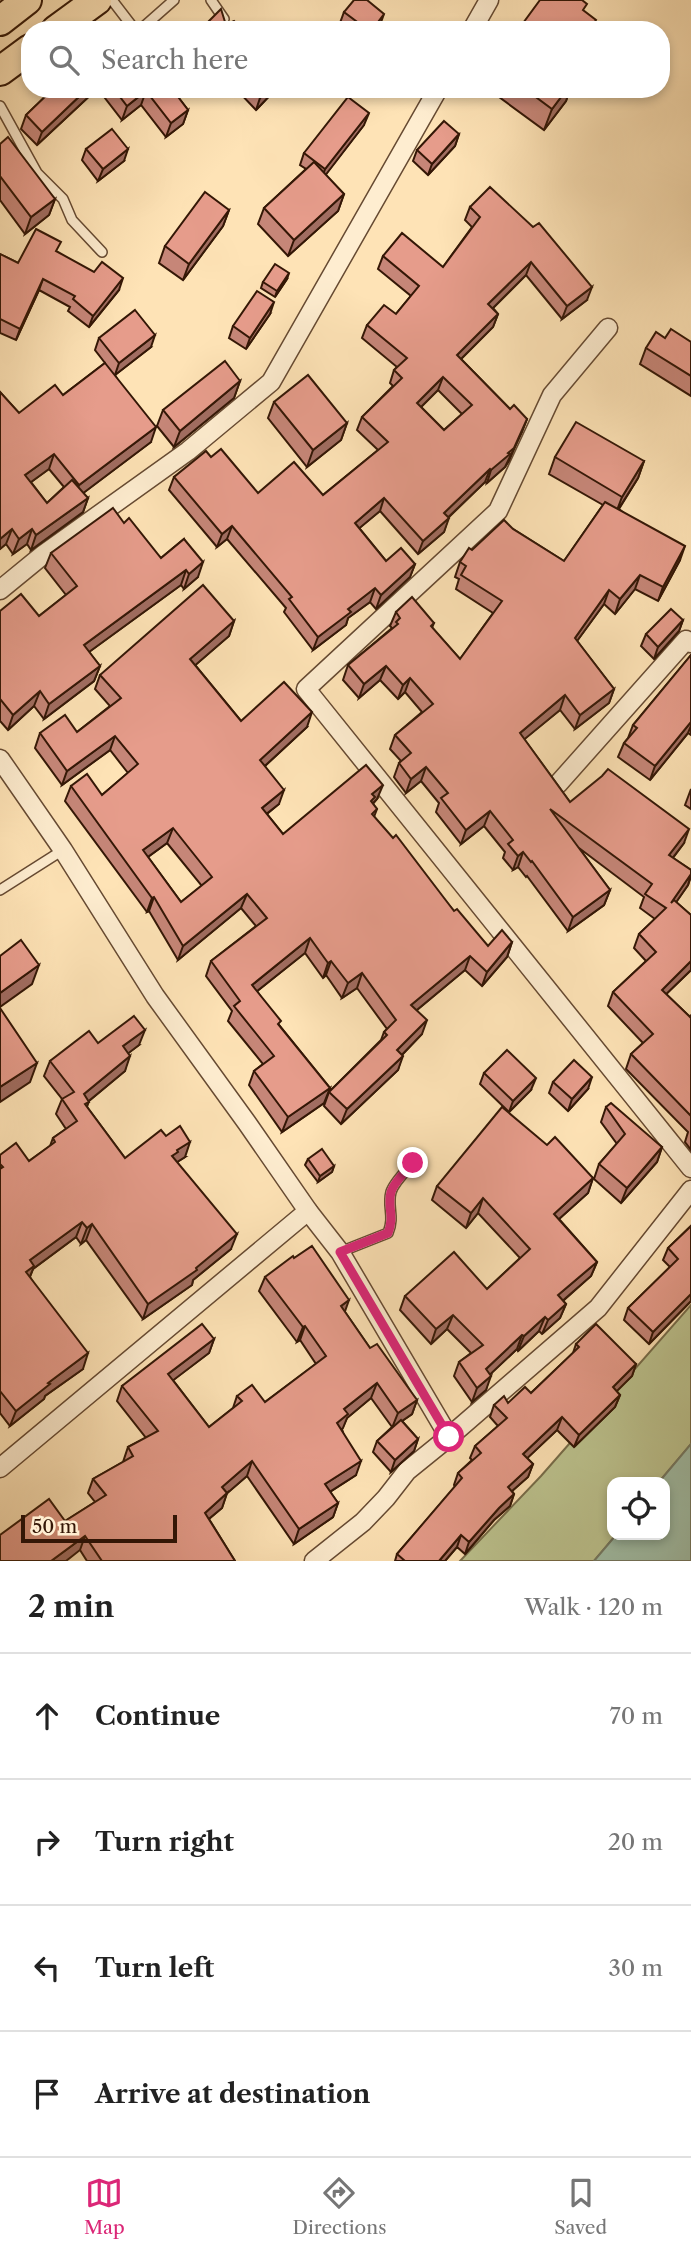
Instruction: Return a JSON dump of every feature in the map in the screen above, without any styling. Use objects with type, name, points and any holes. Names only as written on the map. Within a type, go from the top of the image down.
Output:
[{"type":"main road","points":[[0,21],[27,0]]},
{"type":"main road","points":[[68,21],[97,0]]},
{"type":"main road","points":[[0,71],[21,56]]},
{"type":"street","points":[[477,21],[489,0]]},
{"type":"street","points":[[0,590],[44,554],[188,451],[271,382],[433,98]]},
{"type":"street","points":[[608,328],[552,396],[498,511],[306,689],[691,1168]]},
{"type":"street","points":[[558,784],[686,640],[691,643]]},
{"type":"street","points":[[0,759],[63,850],[155,996],[340,1252],[449,1437]]},
{"type":"street","points":[[314,1561],[363,1522],[407,1471],[598,1308],[691,1190]]},
{"type":"street","points":[[0,1468],[308,1211]]},
{"type":"lane","points":[[112,0],[130,21]]},
{"type":"lane","points":[[148,21],[174,0]]},
{"type":"lane","points":[[211,0],[225,21]]},
{"type":"lane","points":[[0,106],[37,173],[63,199],[72,220],[102,252]]},
{"type":"lane","points":[[0,890],[63,850]]},
{"type":"lane","points":[[340,1252],[388,1233],[392,1223],[391,1189],[413,1163]]},
{"type":"shaded area","points":[[691,1305],[691,1444],[663,1477],[607,1477],[607,1540],[612,1540],[594,1561],[460,1561],[541,1476]]},
{"type":"shaded area","points":[[691,1444],[691,1561],[594,1561],[612,1540],[670,1540],[670,1477],[663,1477]]},
{"type":"building","points":[[354,0],[367,0],[384,14],[379,21],[356,21],[344,12]]},
{"type":"building","points":[[540,0],[582,0],[587,4],[583,10],[596,20],[595,21],[525,21]]},
{"type":"building","points":[[221,9],[225,21],[209,21]]},
{"type":"building","points":[[44,98],[78,98],[42,132],[26,115]]},
{"type":"building","points":[[121,98],[137,98],[127,106]]},
{"type":"building","points":[[151,98],[179,98],[188,110],[171,123]]},
{"type":"building","points":[[347,98],[369,113],[325,169],[304,153]]},
{"type":"building","points":[[537,98],[560,98],[552,109]]},
{"type":"building","points":[[444,121],[459,134],[432,164],[417,150]]},
{"type":"building","points":[[112,129],[128,149],[103,169],[86,149]]},
{"type":"building","points":[[8,137],[55,199],[31,217],[0,176],[0,144]]},
{"type":"building","points":[[314,162],[344,194],[294,240],[264,208]]},
{"type":"building","points":[[490,187],[533,227],[539,223],[592,287],[567,306],[531,262],[488,304],[498,314],[457,355],[510,409],[514,405],[527,419],[514,448],[444,513],[449,518],[423,541],[384,498],[355,523],[386,561],[401,548],[415,564],[381,595],[375,588],[348,609],[351,612],[318,637],[289,599],[292,597],[232,526],[222,534],[174,477],[206,451],[211,457],[221,449],[258,493],[294,462],[323,495],[388,442],[362,417],[402,378],[394,370],[407,358],[367,325],[384,305],[396,314],[419,286],[383,256],[402,233],[443,267],[480,217],[470,207]],"holes":[[[443,377],[472,405],[444,430],[417,403]]]},
{"type":"building","points":[[205,192],[229,210],[189,264],[165,246]]},
{"type":"building","points":[[36,229],[61,242],[56,251],[94,272],[102,262],[123,278],[93,316],[73,299],[75,296],[43,279],[20,329],[0,319],[0,254],[18,263]]},
{"type":"building","points":[[275,264],[289,273],[277,291],[263,282]]},
{"type":"building","points":[[257,291],[274,302],[250,338],[233,326]]},
{"type":"building","points":[[135,310],[155,335],[119,363],[99,338]]},
{"type":"building","points":[[671,329],[691,342],[691,376],[646,348],[656,332],[665,338]]},
{"type":"building","points":[[225,361],[240,381],[180,431],[163,410]]},
{"type":"building","points":[[105,363],[156,427],[79,485],[54,454],[25,475],[47,503],[72,480],[88,498],[36,535],[32,529],[19,539],[12,529],[0,539],[0,392],[19,413],[55,385],[63,395]]},
{"type":"building","points":[[308,375],[347,423],[313,450],[274,402]]},
{"type":"building","points":[[576,422],[644,461],[622,497],[555,457]]},
{"type":"building","points":[[605,502],[685,546],[663,587],[640,575],[620,599],[609,590],[575,638],[614,689],[580,715],[565,695],[520,733],[570,802],[608,769],[689,829],[669,855],[691,870],[671,903],[674,900],[691,915],[691,961],[662,990],[690,1017],[691,1015],[691,1116],[631,1054],[653,1034],[613,992],[656,952],[639,934],[666,908],[645,894],[652,884],[550,809],[610,890],[573,917],[532,861],[523,852],[518,856],[508,844],[513,840],[490,811],[466,830],[441,798],[448,793],[426,767],[411,779],[399,763],[411,753],[395,735],[433,704],[410,678],[403,685],[386,666],[364,684],[348,665],[398,624],[396,622],[400,618],[396,612],[412,597],[434,623],[431,626],[460,659],[502,601],[461,575],[466,566],[460,562],[469,548],[472,550],[504,520],[513,529],[564,561]]},
{"type":"building","points":[[113,508],[124,523],[129,518],[161,558],[184,539],[203,562],[189,574],[186,570],[84,645],[100,666],[49,704],[40,691],[13,715],[0,699],[0,611],[21,594],[39,616],[77,586],[51,553]]},
{"type":"building","points":[[203,585],[234,621],[190,659],[241,721],[284,682],[312,712],[260,760],[284,790],[262,808],[283,834],[366,765],[383,785],[372,794],[375,797],[371,801],[377,809],[372,814],[393,838],[396,835],[454,911],[457,909],[488,946],[502,930],[512,942],[487,972],[470,956],[411,1005],[427,1020],[397,1050],[403,1056],[347,1109],[329,1092],[387,1035],[384,1032],[396,1020],[362,973],[348,983],[331,961],[328,963],[310,938],[252,985],[281,1021],[278,1024],[330,1088],[288,1117],[254,1071],[274,1056],[234,1006],[240,1001],[211,961],[267,918],[247,894],[183,946],[154,897],[152,898],[71,786],[87,774],[102,795],[138,764],[115,736],[67,771],[40,733],[65,715],[77,732],[121,698],[100,675]],"holes":[[[173,828],[212,877],[181,902],[143,850]]]},
{"type":"building","points":[[671,609],[683,620],[658,647],[646,634]]},
{"type":"building","points":[[691,655],[691,722],[655,766],[624,743],[637,728],[633,725]]},
{"type":"building","points":[[21,940],[39,965],[0,993],[0,956]]},
{"type":"building","points":[[0,1008],[37,1063],[0,1087]]},
{"type":"building","points":[[134,1016],[145,1030],[123,1046],[130,1056],[84,1094],[89,1102],[85,1104],[125,1158],[161,1130],[166,1136],[180,1126],[190,1142],[172,1156],[237,1234],[196,1268],[197,1270],[148,1304],[92,1224],[87,1228],[82,1222],[30,1260],[34,1266],[26,1272],[88,1353],[16,1411],[0,1391],[0,1169],[3,1167],[0,1164],[0,1155],[16,1143],[29,1161],[55,1142],[53,1138],[77,1121],[62,1099],[74,1092],[50,1061],[89,1031],[98,1043]]},
{"type":"building","points":[[507,1050],[536,1078],[513,1101],[484,1073]]},
{"type":"building","points":[[574,1060],[592,1077],[572,1099],[553,1082]]},
{"type":"building","points":[[611,1103],[662,1147],[627,1188],[599,1164],[625,1134],[606,1107]]},
{"type":"building","points":[[502,1107],[547,1145],[555,1137],[593,1178],[554,1214],[597,1262],[558,1295],[566,1304],[548,1320],[545,1317],[522,1335],[486,1369],[491,1376],[477,1388],[459,1362],[483,1345],[453,1315],[436,1329],[405,1296],[454,1252],[487,1289],[530,1249],[483,1198],[471,1213],[437,1186]]},
{"type":"building","points":[[322,1149],[334,1166],[320,1176],[308,1159]]},
{"type":"building","points":[[691,1226],[691,1294],[653,1332],[628,1308],[678,1259],[668,1248]]},
{"type":"building","points":[[312,1246],[349,1300],[341,1306],[370,1348],[377,1344],[417,1400],[398,1413],[377,1383],[344,1409],[348,1414],[337,1423],[361,1461],[325,1484],[338,1503],[299,1529],[252,1461],[222,1487],[227,1493],[205,1513],[235,1561],[102,1561],[85,1536],[51,1561],[0,1561],[0,1535],[49,1499],[65,1521],[106,1495],[93,1479],[133,1456],[128,1447],[158,1431],[122,1386],[202,1324],[214,1339],[168,1374],[209,1427],[242,1401],[237,1396],[252,1385],[265,1402],[326,1356],[265,1277],[293,1256],[294,1258]]},
{"type":"building","points":[[596,1324],[636,1364],[613,1387],[620,1395],[579,1435],[562,1417],[523,1454],[533,1464],[508,1487],[514,1494],[469,1542],[461,1535],[439,1561],[405,1561],[397,1554],[462,1478],[458,1473],[481,1453],[475,1446],[507,1418],[494,1405],[504,1396],[508,1403],[525,1387],[531,1393],[579,1347],[576,1344]]},
{"type":"building","points":[[401,1420],[418,1439],[395,1460],[377,1441]]},
{"type":"route","points":[[413,1163],[391,1189],[392,1223],[388,1233],[340,1252],[449,1437]]}]
